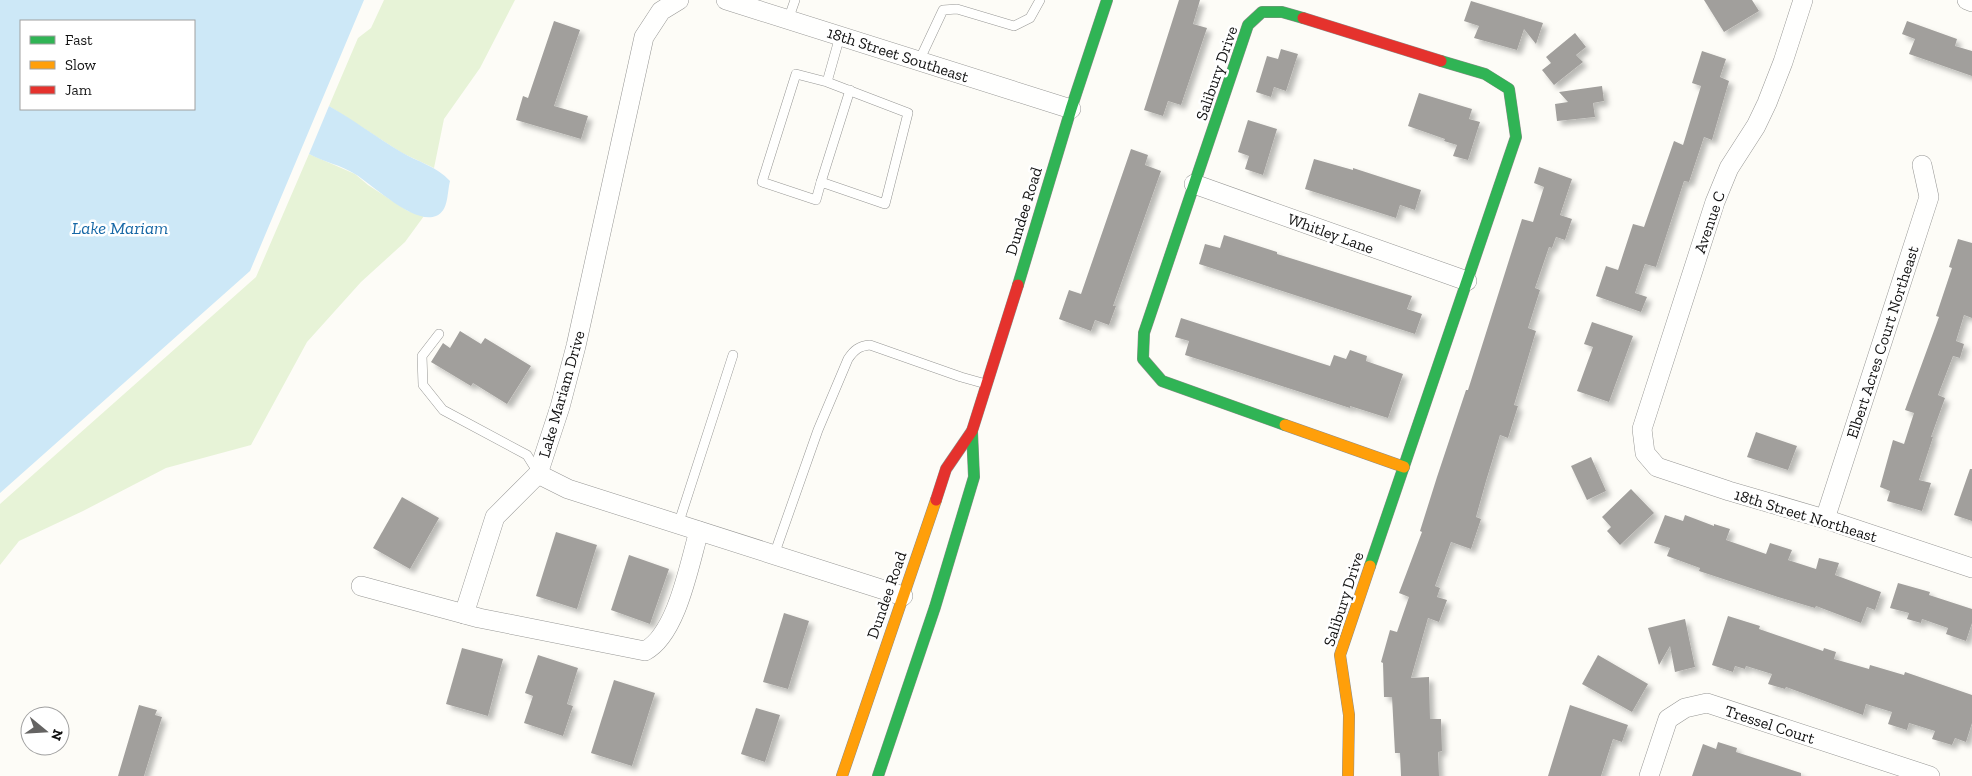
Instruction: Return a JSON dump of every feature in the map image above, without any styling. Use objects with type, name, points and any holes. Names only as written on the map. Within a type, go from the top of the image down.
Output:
[{"type":"street","name":"18th Street Southeast","points":[[726,0],[1071,109]]},
{"type":"street","name":"Dundee Road","points":[[842,776],[946,469],[972,431],[1002,339],[1071,109],[1108,0]]},
{"type":"street","name":"Avenue C","points":[[1645,453],[1642,429],[1715,202],[1729,168],[1756,126],[1767,103],[1783,62],[1803,0]]},
{"type":"street","points":[[1968,0],[1972,2]]},
{"type":"street","name":"Lake Mariam Drive","points":[[675,2],[661,11],[644,37],[576,346],[560,407],[538,474],[568,489],[903,596]]},
{"type":"street","name":"Salibury Drive","points":[[1348,776],[1349,715],[1340,656],[1516,137],[1509,89],[1485,74],[1282,12],[1262,12],[1248,25],[1144,333],[1143,359],[1162,381],[1404,467]]},
{"type":"street","name":"Elbert Acres Court Northeast","points":[[1825,519],[1929,197],[1922,165]]},
{"type":"street","name":"Whitley Lane","points":[[1194,184],[1467,281]]},
{"type":"street","name":"Dundee Road","points":[[878,776],[935,607],[974,477],[972,431]]},
{"type":"street","name":"18th Street Northeast","points":[[1645,453],[1657,467],[1728,491],[1825,519],[1972,568]]},
{"type":"street","points":[[464,614],[495,517],[538,474]]},
{"type":"street","points":[[361,586],[464,614],[645,651],[661,638],[672,620],[699,531]]},
{"type":"street","name":"Tressel Court","points":[[1649,776],[1668,719],[1685,708],[1707,704],[1930,776]]},
{"type":"lane","points":[[788,20],[794,0]]},
{"type":"lane","points":[[919,61],[943,10],[958,10],[1014,26],[1030,18],[1040,0]]},
{"type":"lane","points":[[827,82],[840,36]]},
{"type":"lane","points":[[821,182],[885,204],[908,113],[850,90],[796,74],[762,182],[816,200],[821,182],[850,90]]},
{"type":"lane","points":[[439,334],[422,356],[424,385],[443,410],[527,454],[538,474]]},
{"type":"lane","points":[[774,556],[818,430],[848,359],[854,350],[862,346],[870,346],[987,384]]},
{"type":"lane","points":[[678,525],[732,355]]},
{"type":"green space","points":[[384,0],[515,0],[480,68],[444,119],[434,168],[402,153],[329,106],[358,38],[371,28]]},
{"type":"green space","points":[[309,154],[355,174],[368,185],[408,211],[424,216],[405,242],[361,282],[307,342],[251,445],[166,468],[83,511],[19,541],[0,565],[0,504],[256,277]]},
{"type":"water","name":"Lake Mariam","points":[[0,0],[364,0],[250,271],[0,493]]},
{"type":"water","points":[[329,106],[401,152],[445,176],[450,181],[447,201],[440,214],[427,217],[405,210],[350,171],[309,154]]},
{"type":"building","points":[[1179,0],[1200,0],[1193,24],[1207,28],[1181,105],[1168,101],[1163,116],[1144,110]]},
{"type":"building","points":[[1704,0],[1752,0],[1759,11],[1724,32]]},
{"type":"building","points":[[1471,1],[1543,23],[1536,44],[1524,29],[1517,50],[1474,38],[1479,26],[1464,21]]},
{"type":"building","points":[[554,21],[580,30],[554,106],[588,116],[581,139],[516,120],[523,96],[528,98]]},
{"type":"building","points":[[1907,21],[1957,39],[1955,46],[1972,51],[1972,76],[1909,54],[1915,39],[1902,34]]},
{"type":"building","points":[[1575,33],[1586,47],[1576,55],[1583,62],[1554,85],[1542,70],[1551,63],[1546,57]]},
{"type":"building","points":[[1281,49],[1298,54],[1286,91],[1274,87],[1271,97],[1256,92],[1267,56],[1278,59]]},
{"type":"building","points":[[1702,51],[1726,59],[1720,77],[1729,81],[1712,140],[1704,137],[1689,182],[1684,181],[1656,267],[1645,264],[1635,293],[1647,297],[1641,312],[1596,296],[1606,266],[1618,270],[1633,224],[1644,227],[1674,141],[1683,145],[1701,86],[1692,83]]},
{"type":"building","points":[[1602,86],[1604,101],[1593,103],[1595,117],[1557,121],[1555,104],[1568,102],[1559,92]]},
{"type":"building","points":[[1419,93],[1472,109],[1469,119],[1480,122],[1468,160],[1453,156],[1457,145],[1408,126]]},
{"type":"building","points":[[1248,120],[1277,129],[1263,175],[1245,169],[1249,156],[1238,152]]},
{"type":"building","points":[[1131,149],[1148,155],[1145,165],[1161,171],[1113,306],[1116,306],[1109,325],[1095,320],[1091,331],[1059,319],[1069,290],[1081,294]]},
{"type":"building","points":[[1314,159],[1353,170],[1353,168],[1421,190],[1415,210],[1400,205],[1396,218],[1305,189]]},
{"type":"building","points":[[1539,167],[1572,179],[1560,215],[1572,219],[1565,240],[1556,237],[1552,248],[1549,247],[1535,288],[1540,290],[1528,328],[1536,331],[1514,405],[1518,406],[1508,438],[1500,435],[1476,517],[1481,519],[1471,549],[1451,542],[1435,586],[1440,588],[1437,597],[1447,600],[1439,622],[1428,618],[1411,678],[1429,677],[1430,719],[1441,719],[1442,751],[1438,752],[1439,776],[1401,776],[1400,753],[1395,753],[1392,697],[1384,697],[1383,663],[1381,662],[1390,630],[1397,632],[1409,597],[1399,593],[1422,532],[1420,531],[1437,477],[1466,390],[1468,390],[1522,219],[1533,222],[1544,187],[1534,183]]},
{"type":"building","points":[[1224,235],[1277,252],[1277,254],[1412,296],[1407,309],[1422,314],[1415,334],[1199,264],[1205,244],[1220,248]]},
{"type":"building","points":[[1958,239],[1972,243],[1972,318],[1964,315],[1956,341],[1964,344],[1960,358],[1953,356],[1938,395],[1945,398],[1931,437],[1933,437],[1919,480],[1931,483],[1922,511],[1887,501],[1890,491],[1880,487],[1893,440],[1904,444],[1914,413],[1905,410],[1939,317],[1936,316],[1952,268],[1949,267]]},
{"type":"building","points":[[1181,318],[1330,366],[1334,355],[1346,359],[1350,350],[1367,356],[1366,361],[1403,374],[1388,418],[1350,406],[1350,408],[1185,355],[1189,341],[1175,337]]},
{"type":"building","points":[[1592,322],[1633,336],[1609,402],[1577,391],[1593,347],[1584,344]]},
{"type":"building","points":[[460,331],[481,344],[485,338],[531,366],[507,404],[473,383],[471,386],[431,362],[443,343],[450,348]]},
{"type":"building","points":[[1756,432],[1797,446],[1788,470],[1747,457]]},
{"type":"building","points":[[1591,457],[1606,491],[1587,500],[1571,466]]},
{"type":"building","points":[[1970,469],[1972,469],[1972,521],[1954,515]]},
{"type":"building","points":[[1631,489],[1654,513],[1620,545],[1607,531],[1611,527],[1602,517]]},
{"type":"building","points":[[402,497],[439,518],[410,569],[373,548]]},
{"type":"building","points":[[1665,515],[1683,521],[1685,515],[1714,526],[1714,524],[1730,529],[1726,540],[1766,554],[1770,543],[1792,550],[1788,560],[1816,569],[1819,558],[1839,563],[1835,575],[1881,592],[1875,610],[1867,607],[1861,623],[1816,606],[1815,608],[1778,597],[1699,571],[1700,568],[1667,556],[1670,548],[1654,543]]},
{"type":"building","points":[[556,532],[597,545],[577,609],[536,596]]},
{"type":"building","points":[[629,555],[669,569],[650,624],[611,610]]},
{"type":"building","points":[[1898,583],[1930,592],[1929,595],[1972,609],[1972,623],[1966,641],[1946,634],[1948,628],[1922,619],[1921,623],[1907,619],[1909,613],[1890,608]]},
{"type":"building","points":[[784,613],[809,621],[788,689],[763,682]]},
{"type":"building","points":[[1728,616],[1760,626],[1759,629],[1823,651],[1824,648],[1836,652],[1834,659],[1869,669],[1870,665],[1904,675],[1905,672],[1972,695],[1972,723],[1966,742],[1955,738],[1952,745],[1932,739],[1935,731],[1909,723],[1907,730],[1888,724],[1892,712],[1866,704],[1863,715],[1786,687],[1785,689],[1768,684],[1772,674],[1746,666],[1745,669],[1735,666],[1733,672],[1712,665]]},
{"type":"building","points":[[1685,619],[1695,667],[1675,672],[1670,646],[1659,665],[1648,628]]},
{"type":"building","points":[[462,648],[503,659],[488,716],[446,704]]},
{"type":"building","points":[[538,655],[578,668],[567,704],[573,706],[563,736],[524,723],[533,696],[525,693]]},
{"type":"building","points":[[1598,655],[1648,684],[1632,712],[1582,684]]},
{"type":"building","points":[[614,680],[655,693],[632,766],[591,753]]},
{"type":"building","points":[[139,705],[157,710],[155,715],[162,717],[144,776],[118,776]]},
{"type":"building","points":[[1570,705],[1628,725],[1622,742],[1613,739],[1601,776],[1548,776]]},
{"type":"building","points":[[756,708],[780,715],[765,762],[741,754]]},
{"type":"building","points":[[1718,742],[1737,748],[1736,752],[1801,773],[1801,776],[1692,776],[1703,744],[1716,749]]},
{"type":"traffic: fast","points":[[1018,285],[1071,109],[1107,0]]},
{"type":"traffic: fast","points":[[1285,425],[1162,381],[1143,359],[1144,333],[1248,25],[1262,12],[1282,12],[1303,18]]},
{"type":"traffic: fast","points":[[1370,566],[1516,137],[1509,89],[1485,74],[1441,61]]},
{"type":"traffic: fast","points":[[878,776],[935,607],[974,477],[972,431]]},
{"type":"traffic: slow","points":[[1285,425],[1404,467]]},
{"type":"traffic: slow","points":[[842,776],[936,500]]},
{"type":"traffic: slow","points":[[1348,776],[1349,715],[1340,655],[1370,566]]},
{"type":"traffic: jam","points":[[1303,18],[1441,61]]},
{"type":"traffic: jam","points":[[936,500],[946,469],[972,431],[1018,285]]}]
